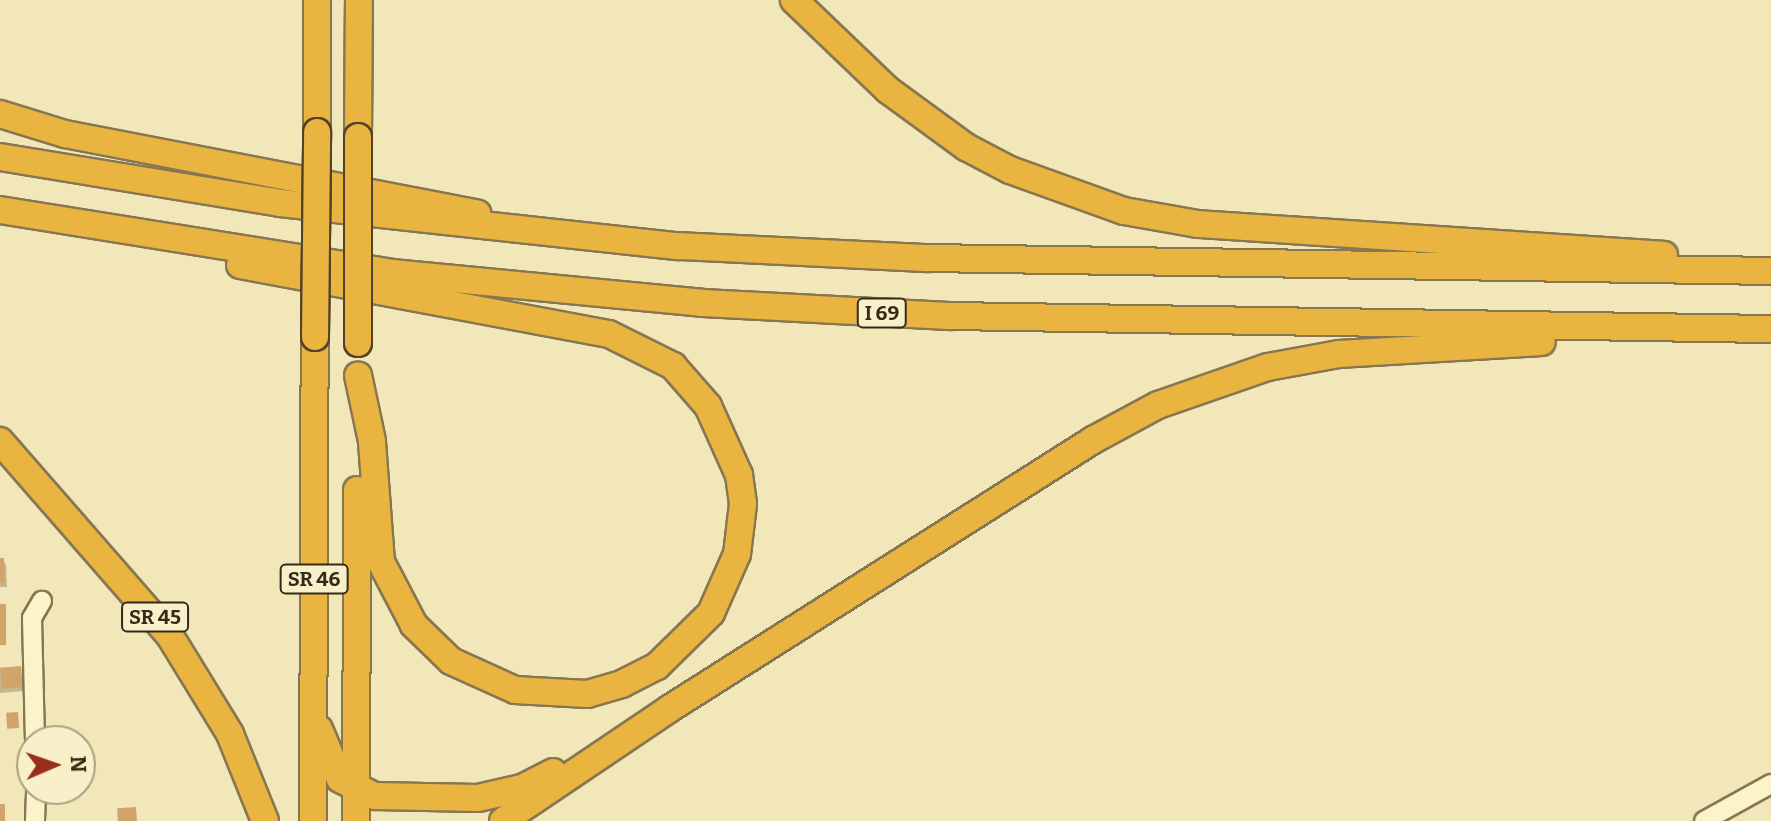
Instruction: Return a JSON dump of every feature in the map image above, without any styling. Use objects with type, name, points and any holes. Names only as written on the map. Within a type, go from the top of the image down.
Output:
[{"type":"highway","points":[[311,0],[316,98]]},
{"type":"highway","name":"SR 46","points":[[313,821],[317,0]]},
{"type":"highway","points":[[356,821],[359,0]]},
{"type":"highway","points":[[794,0],[888,90],[966,147],[1010,170],[1124,211],[1198,224],[1596,248],[1771,269]]},
{"type":"highway","points":[[0,114],[65,134],[430,202],[586,238]]},
{"type":"highway","points":[[0,157],[280,203],[586,238],[927,258],[1771,269]]},
{"type":"highway","name":"I 69","points":[[0,210],[392,273],[765,307],[1044,318],[1771,330]]},
{"type":"highway","points":[[85,225],[288,278],[609,334],[648,350],[673,366],[708,406],[739,475],[743,504],[737,554],[711,613],[657,666],[622,684],[587,694],[515,690],[451,661],[414,625],[381,562],[374,511],[372,441],[358,375]]},
{"type":"highway","points":[[503,821],[669,709],[1093,440],[1158,405],[1213,384],[1339,354],[1771,330]]},
{"type":"highway","name":"SR 45","points":[[0,441],[170,636],[230,734],[265,821]]},
{"type":"highway","points":[[314,715],[340,779],[356,791],[397,799],[507,792],[669,709]]},
{"type":"street","points":[[35,725],[32,618],[42,601]]},
{"type":"street","points":[[1704,821],[1771,784]]},
{"type":"building","points":[[0,558],[4,558],[5,583],[0,583]]},
{"type":"building","points":[[0,604],[6,604],[6,645],[0,645]]},
{"type":"building","points":[[21,666],[23,687],[2,689],[0,668]]},
{"type":"building","points":[[18,712],[19,725],[7,729],[6,713]]},
{"type":"building","points":[[0,804],[5,804],[5,821],[0,821]]},
{"type":"building","points":[[136,807],[137,821],[118,821],[117,808]]}]
